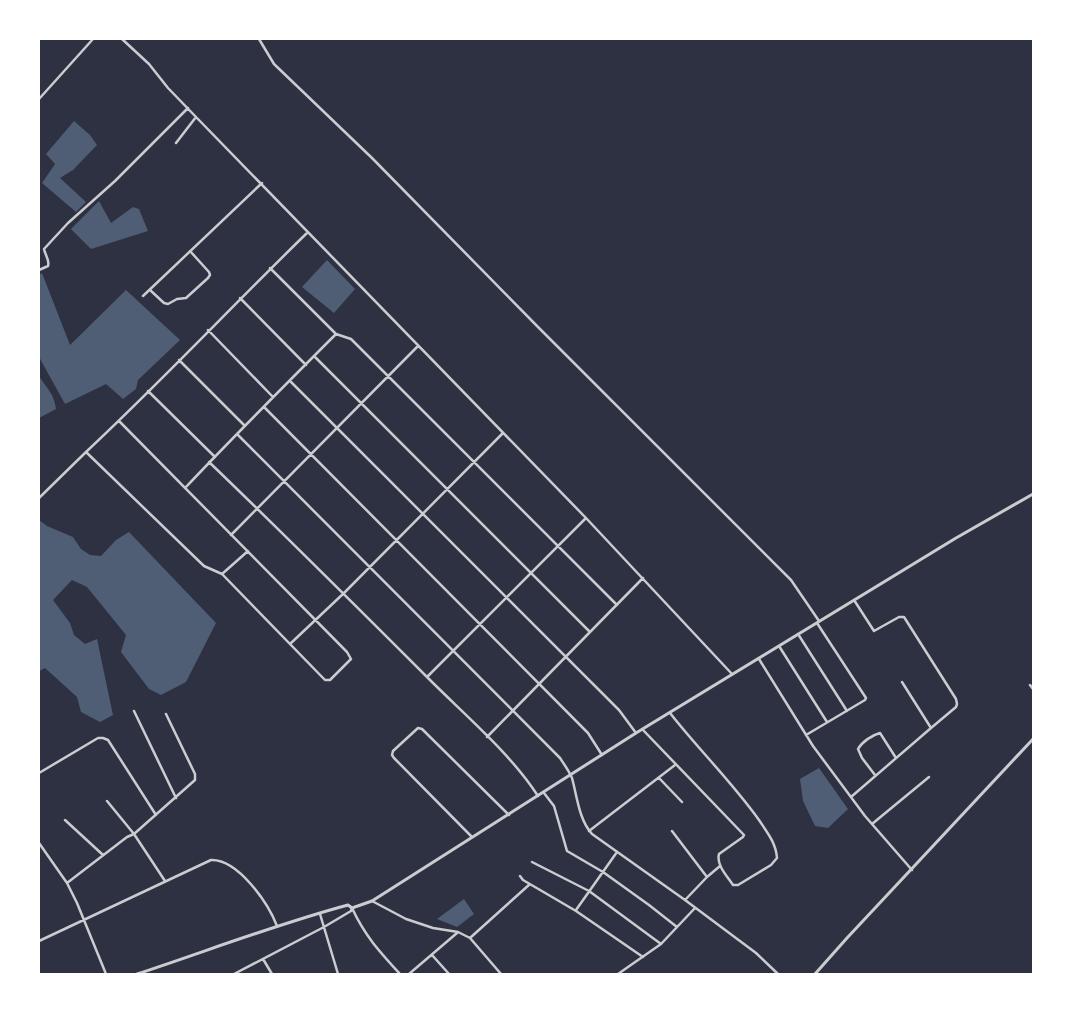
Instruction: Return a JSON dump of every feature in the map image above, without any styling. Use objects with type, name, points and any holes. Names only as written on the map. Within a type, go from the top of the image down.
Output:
[{"type":"street","points":[[39,100],[93,39]]},
{"type":"street","points":[[122,39],[149,64],[196,118],[262,183],[502,434],[586,518],[733,675]]},
{"type":"street","points":[[259,39],[274,64],[372,158],[538,328],[791,580],[866,698],[866,700],[806,735]]},
{"type":"street","points":[[39,270],[48,266],[49,263],[44,254],[44,249],[68,223],[115,181],[188,108]]},
{"type":"street","points":[[176,143],[196,118]]},
{"type":"street","points":[[143,296],[262,183]]},
{"type":"street","points":[[39,498],[308,232]]},
{"type":"street","points":[[149,290],[164,303],[168,304],[177,299],[186,298],[208,278],[209,272],[190,251]]},
{"type":"street","points":[[270,268],[336,334],[350,339],[617,605]]},
{"type":"street","points":[[240,298],[306,365]]},
{"type":"street","points":[[208,330],[273,396]]},
{"type":"street","points":[[186,487],[273,396],[336,334]]},
{"type":"street","points":[[231,535],[418,346]]},
{"type":"street","points":[[314,356],[590,632]]},
{"type":"street","points":[[179,360],[245,426]]},
{"type":"street","points":[[290,381],[619,710],[636,733]]},
{"type":"street","points":[[148,391],[215,457]]},
{"type":"street","points":[[264,407],[588,733],[602,756]]},
{"type":"street","points":[[86,452],[204,566],[222,574],[325,680],[330,680],[351,659],[347,652],[119,421]]},
{"type":"street","points":[[237,434],[560,758],[571,776],[578,805],[589,831],[756,953],[778,974]]},
{"type":"street","points":[[290,644],[344,593],[502,434]]},
{"type":"street","points":[[209,462],[344,593],[487,737],[525,776],[538,796]]},
{"type":"street","points":[[234,974],[324,927],[352,908],[372,901],[636,733],[956,538],[1033,494]]},
{"type":"street","points":[[427,677],[586,518]]},
{"type":"street","points":[[222,574],[248,551]]},
{"type":"street","points":[[487,737],[643,578]]},
{"type":"street","points":[[851,797],[956,708],[957,704],[956,699],[904,617],[899,617],[874,631],[854,600]]},
{"type":"street","points":[[798,634],[847,711]]},
{"type":"street","points":[[779,646],[827,722]]},
{"type":"street","points":[[759,659],[806,735],[872,824],[912,870]]},
{"type":"street","points":[[902,682],[931,728]]},
{"type":"street","points":[[1030,686],[1033,689]]},
{"type":"street","points":[[134,711],[176,798]]},
{"type":"street","points":[[642,730],[744,835],[719,854],[718,857],[720,866],[733,885],[738,885],[771,865],[777,858],[777,853],[771,838],[741,795],[686,734],[670,713]]},
{"type":"street","points":[[67,884],[103,855],[134,834],[194,783],[195,778],[166,714]]},
{"type":"street","points":[[472,837],[392,755],[418,728],[422,729],[509,815]]},
{"type":"street","points":[[875,775],[862,758],[858,749],[859,746],[880,733],[896,758]]},
{"type":"street","points":[[39,773],[98,738],[103,738],[108,740],[156,816]]},
{"type":"street","points":[[814,974],[1033,740]]},
{"type":"street","points":[[589,831],[675,764]]},
{"type":"street","points":[[872,824],[929,777]]},
{"type":"street","points":[[659,778],[682,802]]},
{"type":"street","points":[[544,793],[554,806],[567,851],[603,872],[677,927]]},
{"type":"street","points":[[107,801],[134,834],[165,880]]},
{"type":"street","points":[[65,820],[103,855]]},
{"type":"street","points":[[672,831],[707,877]]},
{"type":"street","points":[[39,843],[67,884],[85,919],[106,974]]},
{"type":"street","points":[[576,911],[617,852]]},
{"type":"street","points":[[39,941],[165,880],[211,860],[218,859],[250,882],[270,910],[277,927]]},
{"type":"street","points":[[532,862],[589,891],[661,944]]},
{"type":"street","points":[[685,900],[720,866]]},
{"type":"street","points":[[520,876],[576,911],[643,957]]},
{"type":"street","points":[[470,938],[530,884]]},
{"type":"street","points":[[372,901],[406,918],[433,928],[458,932],[470,938],[501,974]]},
{"type":"street","points":[[136,974],[348,905],[352,908],[372,943],[400,974]]},
{"type":"street","points":[[618,974],[661,944],[695,908]]},
{"type":"street","points":[[320,914],[338,974]]},
{"type":"street","points":[[409,974],[458,932]]},
{"type":"street","points":[[432,955],[449,974]]},
{"type":"street","points":[[264,959],[272,974]]},
{"type":"water","points":[[74,121],[90,135],[97,145],[73,170],[60,178],[86,202],[76,212],[42,183],[55,164],[46,154]]},
{"type":"water","points":[[99,201],[111,223],[133,207],[139,209],[148,231],[91,249],[71,229]]},
{"type":"water","points":[[327,260],[355,289],[334,313],[302,287]]},
{"type":"water","points":[[42,273],[70,345],[126,290],[180,340],[138,380],[136,389],[123,399],[106,384],[65,404],[39,357],[39,275]]},
{"type":"water","points":[[39,376],[52,395],[56,409],[39,418]]},
{"type":"water","points":[[39,520],[47,526],[73,537],[81,549],[90,555],[101,556],[116,540],[129,532],[216,623],[186,682],[161,695],[149,689],[121,652],[126,635],[87,587],[72,580],[53,600],[70,623],[74,635],[85,644],[97,639],[113,715],[100,722],[81,712],[77,697],[45,668],[39,671]]},
{"type":"water","points":[[819,768],[848,809],[828,828],[815,826],[803,801],[800,779]]},
{"type":"water","points":[[464,899],[474,914],[457,927],[437,919]]}]
